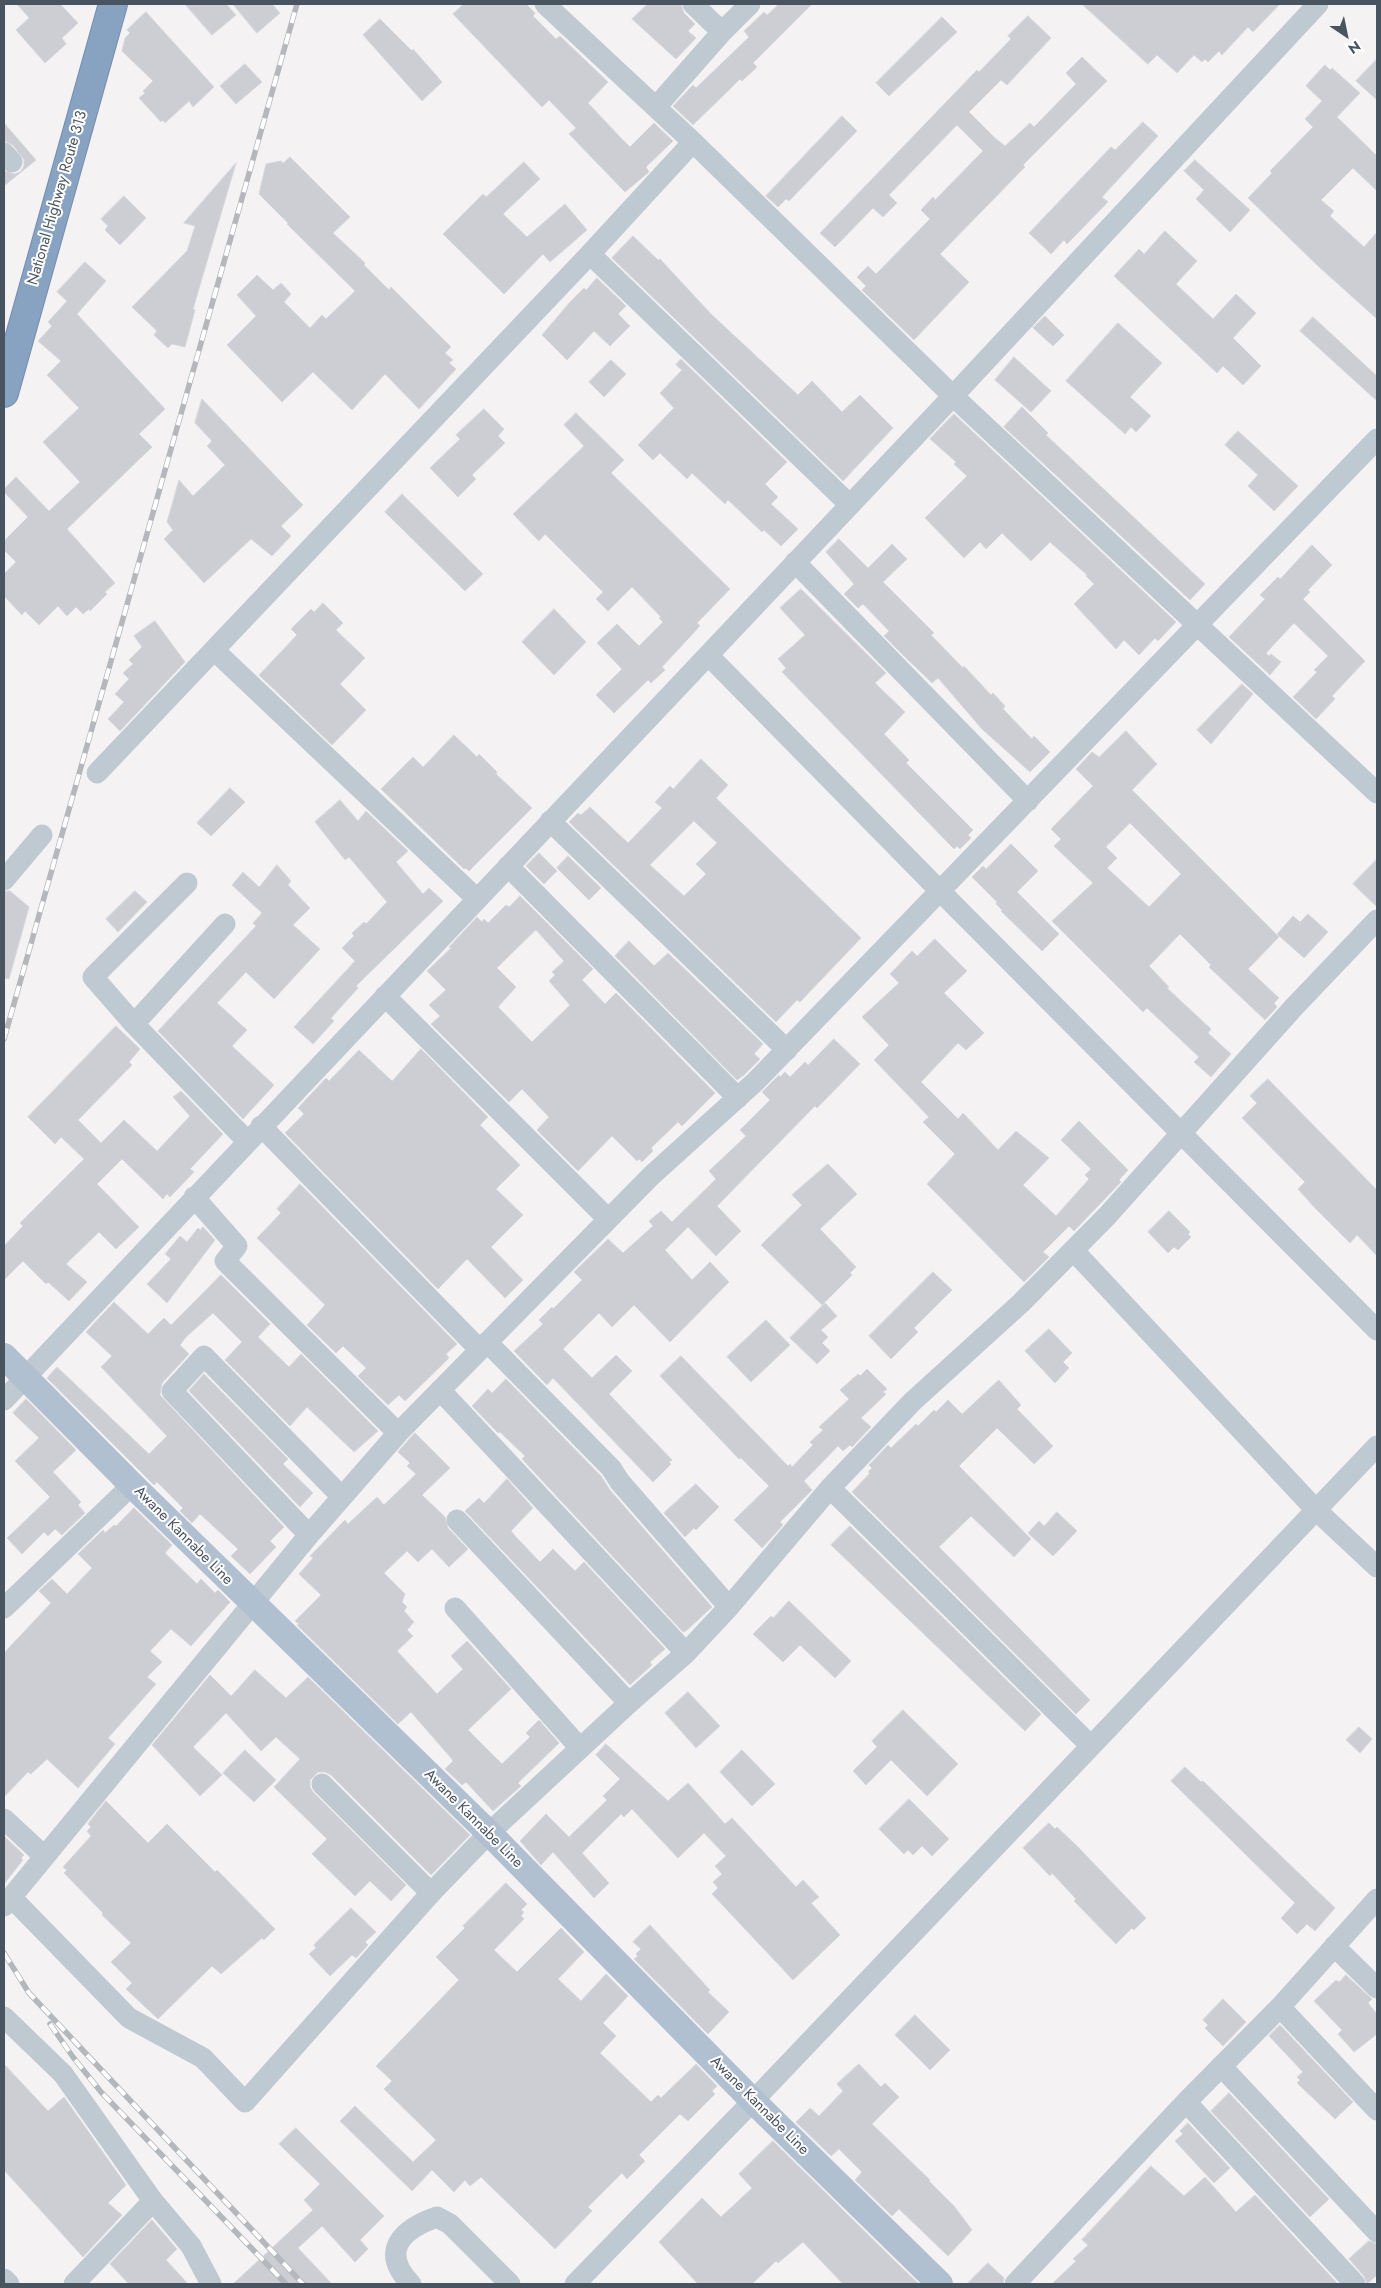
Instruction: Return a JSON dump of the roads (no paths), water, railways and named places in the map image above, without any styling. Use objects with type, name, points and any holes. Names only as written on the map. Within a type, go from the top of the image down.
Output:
[{"type":"highway","name":"National Highway Route 313","points":[[4,393],[113,4]]},
{"type":"main road","name":"Awane Kannabe Line","points":[[4,1356],[253,1605],[488,1834],[753,2101],[940,2284]]},
{"type":"street","points":[[545,4],[694,142],[953,396],[1377,793]]},
{"type":"street","points":[[693,4],[722,32]]},
{"type":"street","points":[[656,107],[722,32],[750,4]]},
{"type":"street","points":[[4,1400],[24,1376],[953,396],[1318,4]]},
{"type":"street","points":[[97,773],[694,142]]},
{"type":"street","points":[[590,254],[850,505]]},
{"type":"street","points":[[1377,439],[787,1050],[738,1098],[651,1176],[398,1433],[309,1535],[7,1902],[129,2018],[203,2058],[245,2102],[431,1893],[488,1834],[629,1703],[686,1653],[730,1607],[830,1488],[912,1402],[1021,1303],[1073,1250],[1294,1007],[1377,920]]},
{"type":"street","points":[[795,562],[1028,801]]},
{"type":"street","points":[[214,650],[477,899]]},
{"type":"street","points":[[708,655],[1377,1330]]},
{"type":"street","points":[[550,821],[787,1050]]},
{"type":"street","points":[[4,880],[42,835]]},
{"type":"street","points":[[508,866],[738,1098]]},
{"type":"street","points":[[186,883],[93,977],[134,1024],[483,1346],[611,1468],[620,1482],[730,1607]]},
{"type":"street","points":[[134,1024],[225,924]]},
{"type":"street","points":[[385,996],[608,1219]]},
{"type":"street","points":[[194,1197],[238,1246],[225,1261],[398,1433]]},
{"type":"street","points":[[1073,1250],[1316,1510],[1377,1567]]},
{"type":"street","points":[[309,1535],[172,1391],[204,1356],[342,1497]]},
{"type":"street","points":[[440,1390],[686,1653]]},
{"type":"street","points":[[575,2284],[753,2101],[1377,1446]]},
{"type":"street","points":[[4,1608],[132,1485]]},
{"type":"street","points":[[830,1488],[1090,1746]]},
{"type":"street","points":[[457,1520],[629,1703]]},
{"type":"street","points":[[455,1608],[580,1748]]},
{"type":"street","points":[[322,1784],[431,1893]]},
{"type":"street","points":[[4,1819],[44,1856]]},
{"type":"street","points":[[1015,2284],[1186,2102],[1280,2007],[1377,1899]]},
{"type":"street","points":[[1334,1946],[1377,1988]]},
{"type":"street","points":[[1280,2007],[1377,2110]]},
{"type":"street","points":[[4,2017],[63,2074],[153,2201],[191,2246],[211,2284]]},
{"type":"street","points":[[1221,2066],[1377,2232]]},
{"type":"street","points":[[1186,2102],[1355,2284]]},
{"type":"street","points":[[74,2284],[153,2201]]},
{"type":"street","points":[[411,2284],[400,2270],[395,2255],[399,2242],[407,2231],[436,2217],[450,2224],[510,2284]]},
{"type":"street","points":[[4,2279],[9,2284]]},
{"type":"railway","points":[[4,1039],[297,4]]},
{"type":"railway","points":[[4,1953],[29,1993],[303,2284]]},
{"type":"railway","points":[[50,2024],[101,2092],[286,2284]]}]
